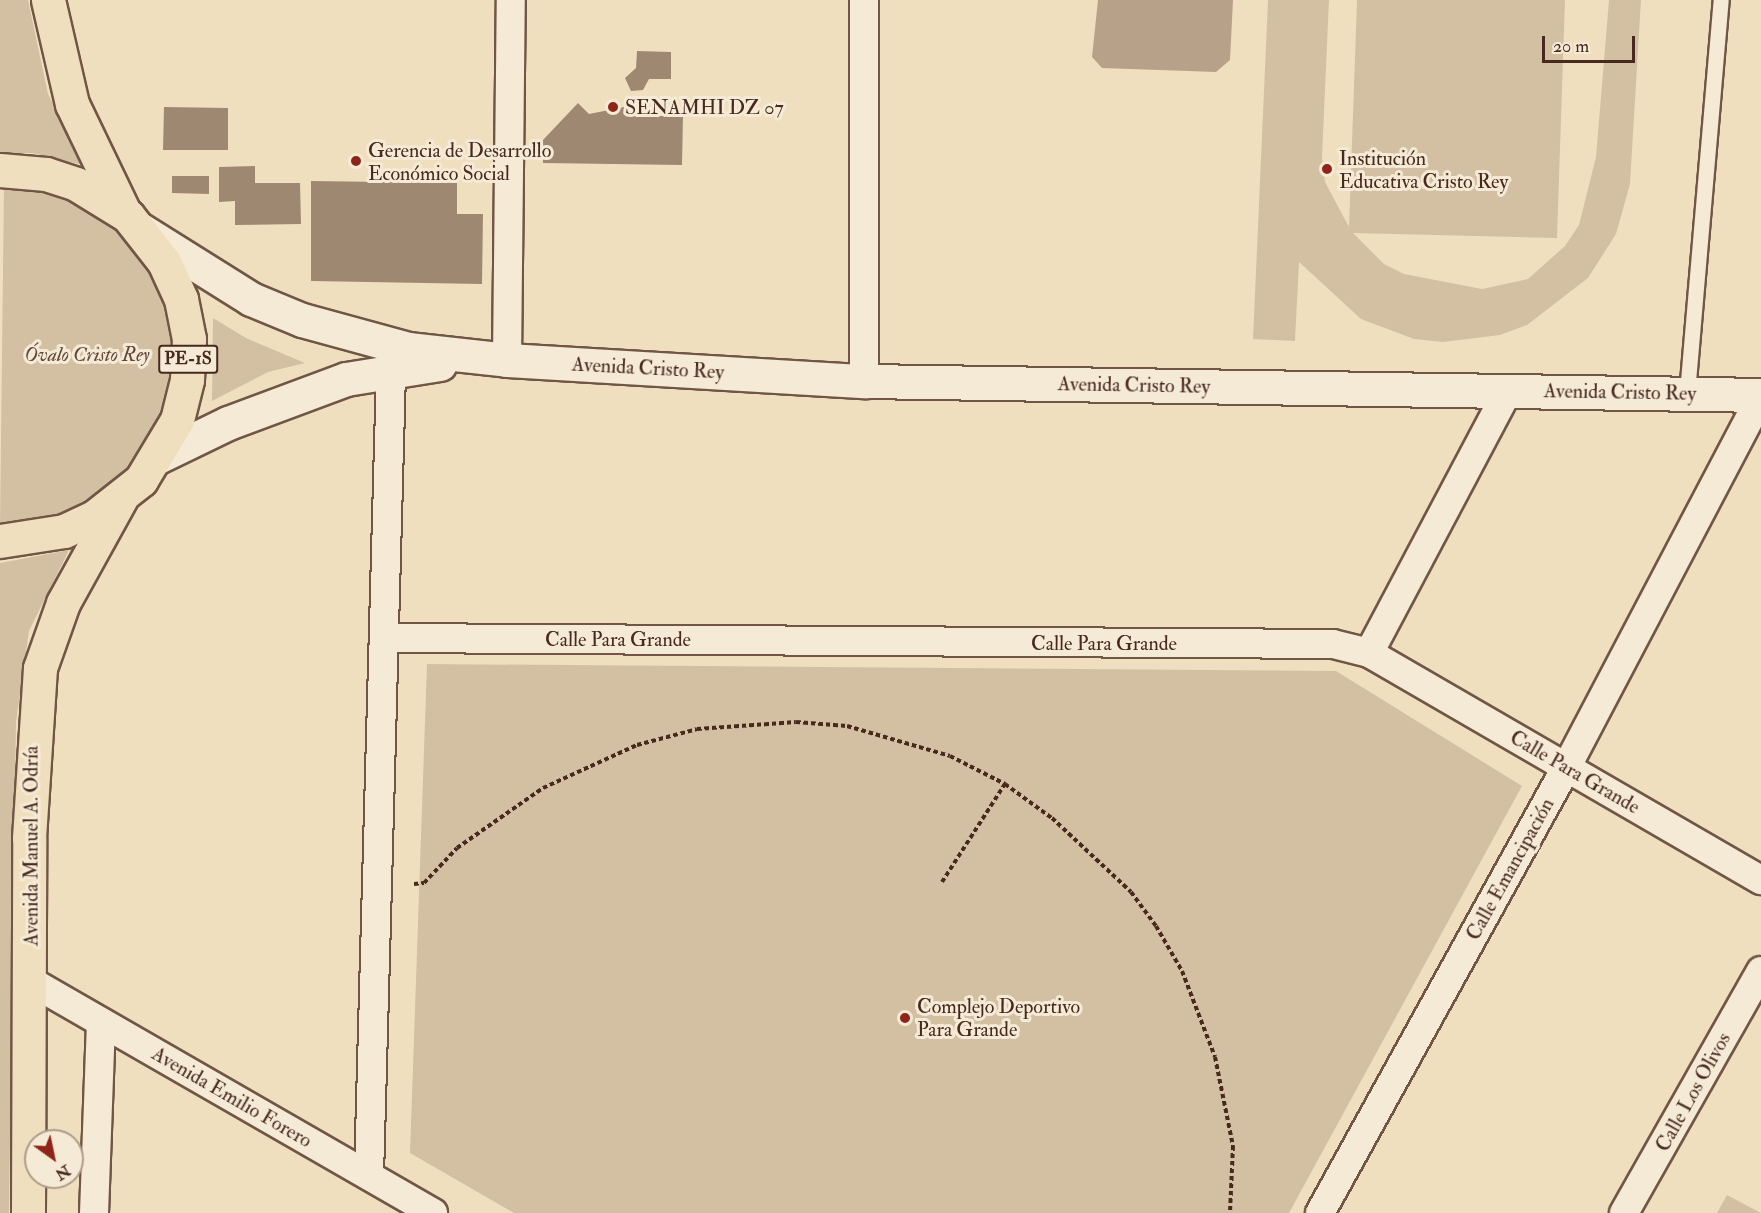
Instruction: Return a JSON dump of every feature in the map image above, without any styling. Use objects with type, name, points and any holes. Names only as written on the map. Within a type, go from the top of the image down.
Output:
[{"type":"highway","name":"PE-1S","points":[[0,541],[64,531],[121,498],[158,457],[185,390],[189,339],[181,299],[164,262],[134,223],[72,104],[48,0]]},
{"type":"highway","name":"PE-1S","points":[[0,170],[46,174],[76,184],[134,223]]},
{"type":"highway","name":"Avenida Manuel A. Odría","points":[[28,1213],[32,741],[40,668],[63,603],[121,498]]},
{"type":"main road","name":"Avenida Cristo Rey","points":[[134,223],[251,299],[302,320],[408,349],[507,360],[864,381],[1761,395]]},
{"type":"main road","name":"Avenida Cristo Rey","points":[[158,457],[297,396],[391,371],[507,360]]},
{"type":"street","points":[[507,360],[511,0]]},
{"type":"street","points":[[864,0],[864,381]]},
{"type":"street","points":[[369,1175],[386,638],[391,371]]},
{"type":"street","points":[[1369,653],[1508,390]]},
{"type":"street","name":"Calle Emancipación","points":[[1320,1213],[1566,768],[1761,395]]},
{"type":"street","name":"Calle Para Grande","points":[[386,638],[1334,644],[1369,653],[1761,880]]},
{"type":"street","name":"Calle Los Olivos","points":[[1624,1213],[1761,971]]},
{"type":"street","name":"Avenida Emilio Forero","points":[[30,981],[434,1213]]},
{"type":"street","points":[[94,1213],[101,1022]]},
{"type":"lane","points":[[1687,393],[1721,0]]},
{"type":"path","points":[[414,884],[424,884],[457,848],[543,788],[637,745],[697,729],[796,722],[847,726],[931,749],[1005,784],[1089,849],[1131,892],[1182,971],[1226,1102],[1233,1146],[1230,1213]]},
{"type":"path","points":[[942,882],[1005,784]]},
{"type":"green space","points":[[0,0],[28,0],[48,94],[84,165],[32,153],[0,153]]},
{"type":"green space","points":[[1268,0],[1329,0],[1322,157],[1325,182],[1349,227],[1357,0],[1565,0],[1557,238],[1353,233],[1384,264],[1404,274],[1482,289],[1528,279],[1565,246],[1579,225],[1596,157],[1609,0],[1641,0],[1630,184],[1616,234],[1588,278],[1527,325],[1500,335],[1443,342],[1414,339],[1361,319],[1299,262],[1295,341],[1253,339]]},
{"type":"green space","name":"Óvalo Cristo Rey","points":[[4,182],[69,196],[125,233],[162,289],[174,355],[160,421],[122,476],[66,513],[0,526]]},
{"type":"green space","points":[[213,318],[246,338],[305,363],[268,372],[212,401]]},
{"type":"green space","points":[[69,550],[29,631],[16,722],[9,1213],[0,1213],[0,563]]},
{"type":"green space","name":"Complejo Deportivo Para Grande","points":[[427,664],[1336,671],[1522,786],[1289,1213],[514,1213],[410,1153]]},
{"type":"green space","points":[[1727,1195],[1761,1213],[1717,1213]]},
{"type":"shaded area","points":[[1098,0],[1233,0],[1230,60],[1216,72],[1102,68],[1092,57]]},
{"type":"building","points":[[637,51],[671,52],[671,79],[649,79],[643,90],[631,91],[625,78],[636,68]]},
{"type":"building","points":[[578,103],[589,114],[624,107],[655,116],[683,116],[682,165],[543,163],[543,140]]},
{"type":"building","points":[[164,107],[228,108],[228,150],[163,150]]},
{"type":"building","points":[[255,166],[255,183],[300,183],[301,224],[235,225],[235,201],[219,202],[219,167]]},
{"type":"building","points":[[172,176],[209,176],[209,194],[172,193]]},
{"type":"building","points":[[311,181],[457,183],[457,214],[483,214],[482,284],[311,281]]},
{"type":"place","name":"SENAMHI DZ 07","points":[[613,107]]},
{"type":"place","name":"Gerencia de Desarrollo Económico Social","points":[[356,161]]},
{"type":"place","name":"Institución Educativa Cristo Rey","points":[[1327,169]]},
{"type":"place","name":"Complejo Deportivo Para Grande","points":[[905,1018]]}]
